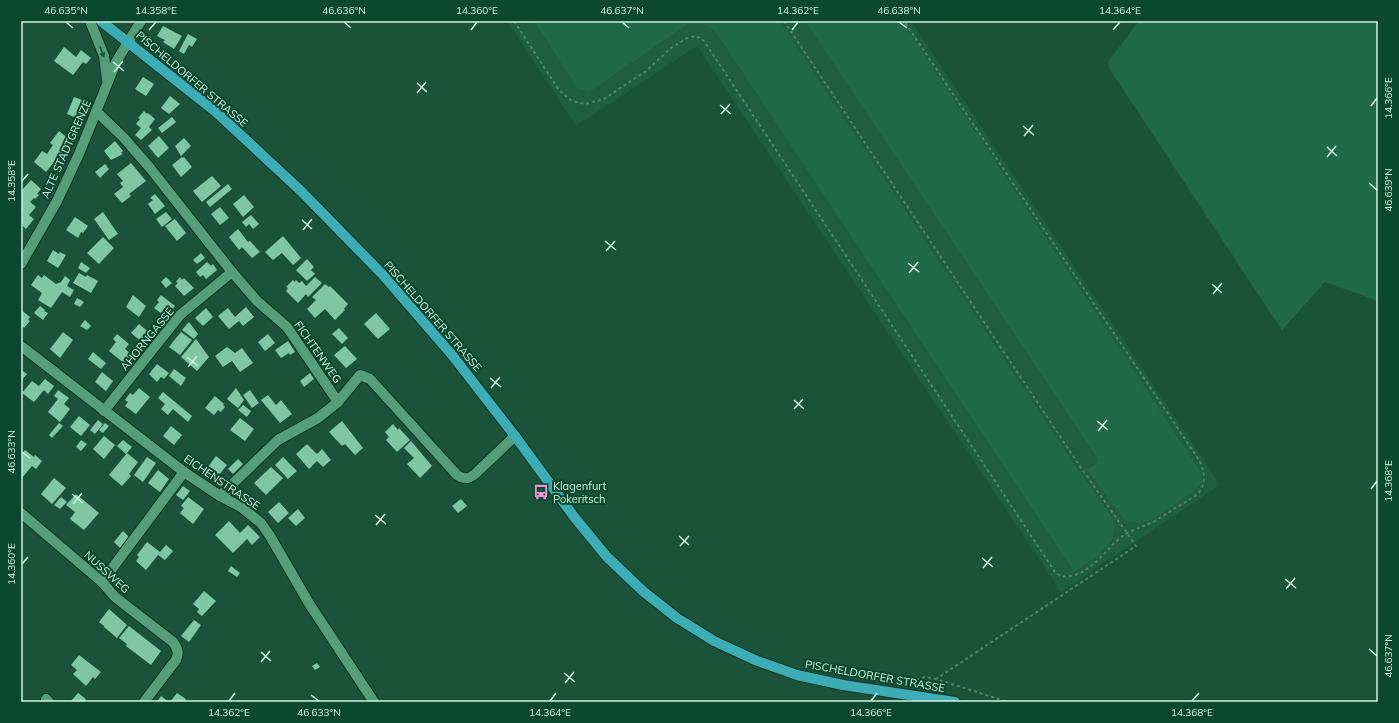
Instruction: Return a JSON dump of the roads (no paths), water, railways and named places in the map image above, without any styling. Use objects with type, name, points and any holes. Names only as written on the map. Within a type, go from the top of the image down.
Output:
[{"type":"main road","name":"PISCHELDORFER STRASSE","points":[[102,21],[216,112],[301,191],[383,275],[452,355],[607,557],[644,592],[678,618],[714,641],[755,660],[797,675],[910,698],[955,702]]},
{"type":"street","points":[[90,21],[104,56],[107,84]]},
{"type":"street","name":"ALTE STADTGRENZE","points":[[21,264],[57,201],[79,154],[116,62],[141,21]]},
{"type":"street","name":"FICHTENWEG","points":[[96,111],[124,138],[150,168],[232,272],[257,300],[287,327],[338,402],[360,375],[370,379],[457,475],[464,479],[470,478],[475,474],[515,436]]},
{"type":"street","name":"AHORNGASSE","points":[[104,411],[180,315],[232,272]]},
{"type":"street","name":"EICHENSTRASSE","points":[[21,346],[184,472],[220,496],[241,507],[261,523],[310,605],[374,702]]},
{"type":"street","points":[[220,496],[278,440],[318,418],[338,402]]},
{"type":"street","points":[[102,582],[184,472]]},
{"type":"street","name":"NUSSWEG","points":[[21,513],[102,582],[115,597],[173,642],[177,648],[178,654],[176,660],[144,702]]},
{"type":"place","name":"Klagenfurt Pokeritsch","points":[[541,492]]}]
